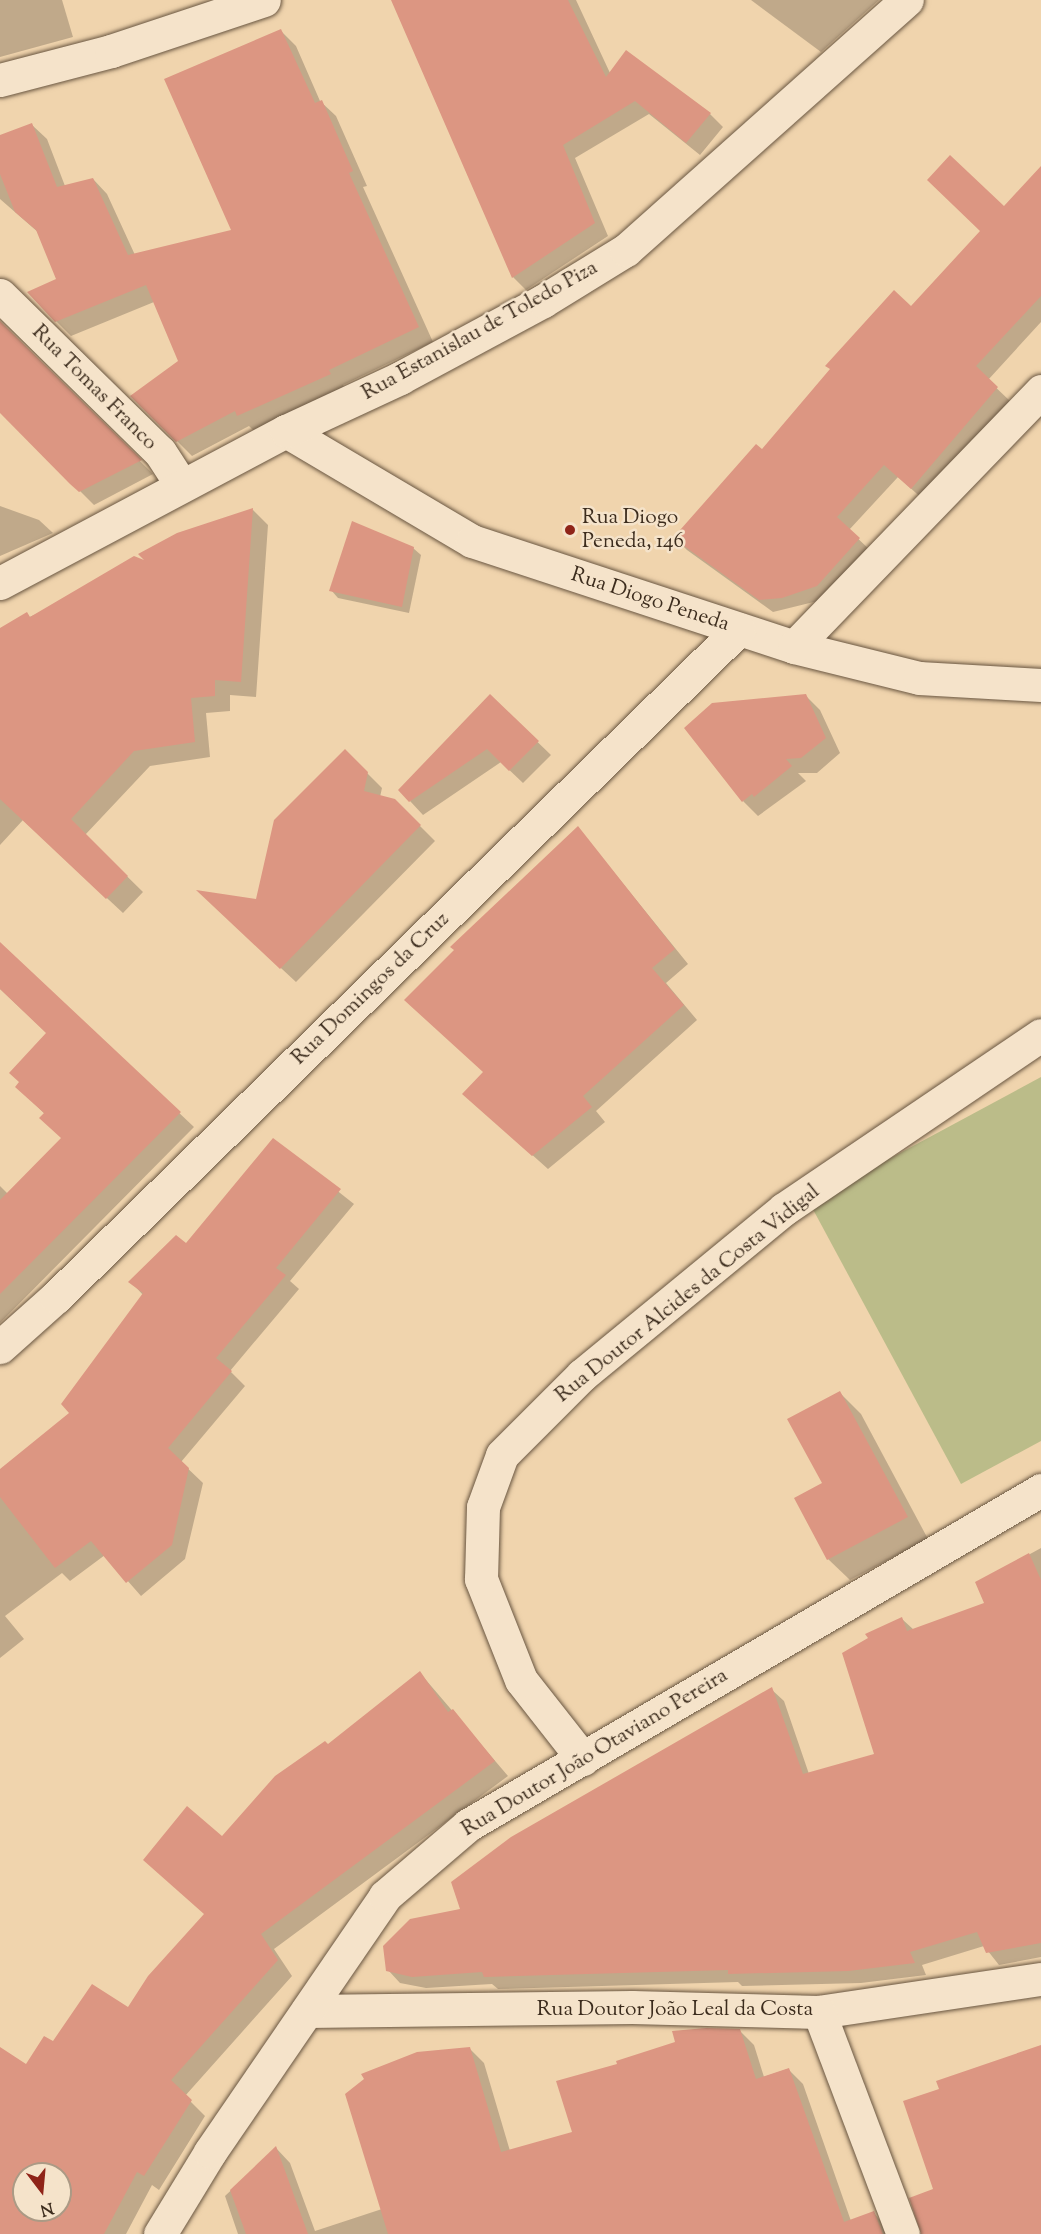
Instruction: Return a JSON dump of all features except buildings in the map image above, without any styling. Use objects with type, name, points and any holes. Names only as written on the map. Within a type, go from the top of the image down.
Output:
[{"type":"street","points":[[0,80],[111,51],[264,0]]},
{"type":"street","name":"Rua Estanislau de Toledo Piza","points":[[0,583],[286,431],[400,378],[543,301],[626,250],[908,0]]},
{"type":"street","name":"Rua Tomas Franco","points":[[0,295],[160,452],[182,486]]},
{"type":"street","points":[[794,647],[1041,391]]},
{"type":"street","name":"Rua Diogo Peneda","points":[[286,431],[472,541],[794,647],[920,678],[1041,685]]},
{"type":"street","name":"Rua Domingos da Cruz","points":[[0,1347],[56,1297],[740,629]]},
{"type":"street","name":"Rua Doutor Alcides da Costa Vidigal","points":[[583,1759],[521,1680],[481,1579],[483,1507],[502,1455],[582,1375],[784,1209],[1041,1035]]},
{"type":"street","name":"Rua Doutor João Otaviano Pereira","points":[[160,2234],[210,2152],[385,1896],[468,1825],[1041,1490]]},
{"type":"street","name":"Rua Doutor João Leal da Costa","points":[[307,2012],[632,2007],[819,2012],[1041,1979]]},
{"type":"street","points":[[819,2012],[903,2234]]},
{"type":"green space","points":[[1041,1077],[1041,1441],[961,1484],[809,1202]]},
{"type":"place","name":"Rua Diogo Peneda, 146","points":[[570,530]]}]
